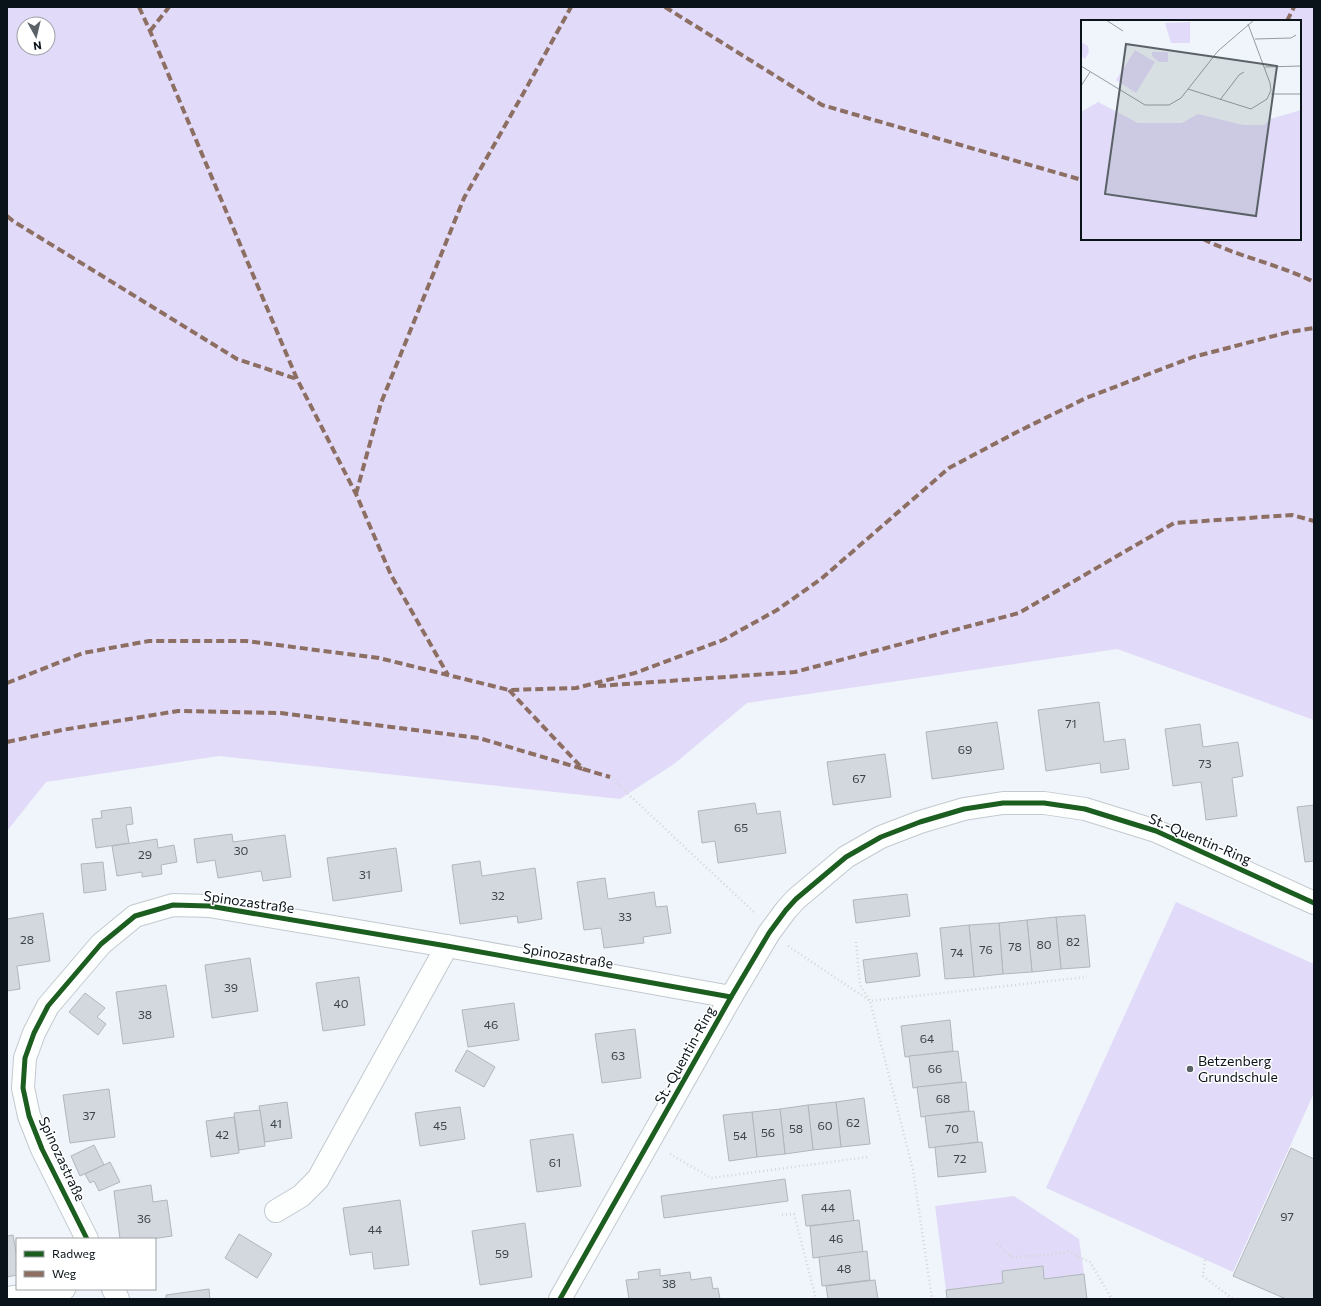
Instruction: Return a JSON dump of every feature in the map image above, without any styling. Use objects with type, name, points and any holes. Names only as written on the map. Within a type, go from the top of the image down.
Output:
[{"type":"street","name":"St.-Quentin-Ring","points":[[560,1299],[769,933],[796,899],[846,857],[881,837],[920,822],[964,809],[1003,803],[1044,803],[1085,808],[1156,831],[1314,903]]},
{"type":"street","name":"Spinozastraße","points":[[86,1238],[42,1149],[29,1116],[16,1058],[34,1033],[48,1006],[101,944],[135,916],[173,905],[209,906],[447,946],[731,998]]},
{"type":"street","points":[[276,1211],[301,1196],[318,1178],[447,946]]},
{"type":"street","points":[[7,1298],[58,1290]]},
{"type":"street","points":[[114,1290],[118,1299]]},
{"type":"path","points":[[610,777],[760,917]]},
{"type":"path","points":[[856,942],[860,985],[870,1001],[913,1170],[932,1299]]},
{"type":"path","points":[[785,944],[870,1001],[1087,977]]},
{"type":"path","points":[[670,1154],[711,1178],[868,1157]]},
{"type":"path","points":[[782,1215],[794,1214],[816,1299]]},
{"type":"path","points":[[997,1244],[1011,1257],[1068,1252],[1090,1262],[1112,1299]]},
{"type":"path","points":[[1205,1260],[1202,1276],[1233,1299]]},
{"type":"shaded area","points":[[7,7],[1314,7],[1314,720],[1117,649],[747,703],[674,764],[620,799],[219,756],[46,782],[7,831]]},
{"type":"shaded area","name":"Betzenberg Grundschule","points":[[1176,902],[1314,964],[1314,1093],[1233,1272],[1046,1188]]},
{"type":"shaded area","points":[[1014,1196],[1079,1239],[1084,1274],[1044,1279],[1043,1267],[1002,1271],[1003,1283],[946,1290],[935,1206]]},
{"type":"building","points":[[1099,702],[1104,742],[1125,739],[1129,769],[1101,773],[1100,763],[1046,771],[1038,710]]},
{"type":"building","points":[[997,722],[1004,769],[932,779],[926,732]]},
{"type":"building","points":[[1200,724],[1203,747],[1238,742],[1243,776],[1232,778],[1237,816],[1206,820],[1201,782],[1173,786],[1165,729]]},
{"type":"building","points":[[885,754],[891,797],[833,805],[827,762]]},
{"type":"building","points":[[755,803],[757,814],[780,811],[786,853],[718,863],[715,841],[702,843],[698,811]]},
{"type":"building","points":[[1314,805],[1314,861],[1305,862],[1297,807]]},
{"type":"building","points":[[131,807],[133,824],[126,825],[129,843],[96,848],[92,819],[102,818],[101,811]]},
{"type":"building","points":[[232,834],[233,842],[285,835],[291,877],[263,881],[261,871],[218,878],[215,860],[197,863],[194,839]]},
{"type":"building","points":[[157,839],[158,848],[174,845],[177,862],[161,865],[162,874],[142,877],[142,872],[117,876],[112,846]]},
{"type":"building","points":[[396,848],[402,891],[333,901],[327,858]]},
{"type":"building","points":[[480,861],[482,876],[535,868],[542,919],[518,923],[517,916],[460,924],[452,865]]},
{"type":"building","points":[[103,862],[106,890],[84,893],[81,864]]},
{"type":"building","points":[[605,878],[608,899],[654,892],[656,907],[667,906],[671,933],[643,937],[644,943],[604,948],[601,928],[584,930],[577,882]]},
{"type":"building","points":[[907,894],[910,916],[856,923],[853,900]]},
{"type":"building","points":[[43,913],[50,961],[17,966],[20,989],[7,991],[7,919]]},
{"type":"building","points":[[1085,915],[1090,967],[1061,969],[1056,917]]},
{"type":"building","points":[[1056,917],[1061,969],[1032,972],[1027,920]]},
{"type":"building","points":[[1027,920],[1032,972],[1003,974],[999,923]]},
{"type":"building","points":[[999,923],[1003,974],[974,977],[969,925]]},
{"type":"building","points":[[969,925],[974,977],[945,979],[940,928]]},
{"type":"building","points":[[917,953],[920,976],[866,983],[863,960]]},
{"type":"building","points":[[250,958],[258,1011],[212,1018],[205,965]]},
{"type":"building","points":[[359,977],[365,1025],[323,1031],[316,983]]},
{"type":"building","points":[[166,985],[174,1037],[123,1044],[116,992]]},
{"type":"building","points":[[85,993],[105,1008],[97,1017],[106,1024],[98,1035],[69,1012]]},
{"type":"building","points":[[514,1003],[519,1040],[468,1047],[462,1010]]},
{"type":"building","points":[[950,1020],[953,1051],[905,1057],[901,1026]]},
{"type":"building","points":[[635,1029],[641,1078],[602,1083],[595,1034]]},
{"type":"building","points":[[467,1050],[495,1067],[484,1087],[455,1071]]},
{"type":"building","points":[[958,1051],[962,1082],[913,1088],[909,1056]]},
{"type":"building","points":[[966,1082],[969,1111],[921,1117],[917,1087]]},
{"type":"building","points":[[109,1089],[115,1137],[70,1143],[63,1095]]},
{"type":"building","points":[[864,1098],[870,1144],[841,1147],[836,1102]]},
{"type":"building","points":[[287,1102],[292,1138],[265,1142],[259,1106]]},
{"type":"building","points":[[836,1102],[841,1147],[813,1150],[808,1105]]},
{"type":"building","points":[[808,1105],[813,1150],[785,1154],[780,1109]]},
{"type":"building","points":[[460,1107],[465,1139],[420,1146],[415,1113]]},
{"type":"building","points":[[780,1109],[785,1154],[757,1157],[752,1112]]},
{"type":"building","points":[[260,1110],[265,1146],[239,1150],[234,1113]]},
{"type":"building","points":[[974,1111],[978,1142],[929,1148],[925,1116]]},
{"type":"building","points":[[752,1112],[757,1157],[729,1161],[723,1115]]},
{"type":"building","points":[[234,1117],[239,1153],[211,1157],[206,1121]]},
{"type":"building","points":[[573,1134],[581,1186],[537,1192],[530,1140]]},
{"type":"building","points":[[982,1142],[986,1172],[938,1177],[935,1147]]},
{"type":"building","points":[[94,1145],[104,1165],[80,1176],[71,1156]]},
{"type":"building","points":[[1291,1148],[1314,1159],[1314,1299],[1286,1299],[1233,1276]]},
{"type":"building","points":[[110,1162],[120,1182],[99,1191],[94,1181],[90,1183],[85,1174]]},
{"type":"building","points":[[785,1179],[788,1201],[664,1218],[661,1196]]},
{"type":"building","points":[[151,1185],[153,1202],[167,1200],[172,1236],[156,1238],[120,1238],[114,1191]]},
{"type":"building","points":[[850,1190],[854,1221],[806,1226],[802,1195]]},
{"type":"building","points":[[400,1200],[409,1265],[374,1269],[372,1252],[350,1255],[343,1208]]},
{"type":"building","points":[[859,1220],[863,1252],[813,1258],[810,1226]]},
{"type":"building","points":[[525,1223],[532,1277],[480,1285],[472,1231]]},
{"type":"building","points":[[239,1234],[272,1254],[257,1278],[225,1258]]},
{"type":"building","points":[[13,1235],[16,1252],[16,1275],[7,1277],[7,1236]]},
{"type":"building","points":[[867,1251],[870,1280],[822,1286],[819,1257]]},
{"type":"building","points":[[1043,1266],[1044,1279],[1084,1274],[1087,1299],[947,1299],[946,1290],[1003,1283],[1002,1271]]},
{"type":"building","points":[[660,1269],[660,1276],[690,1272],[691,1280],[711,1277],[713,1289],[718,1288],[720,1299],[629,1299],[626,1280],[639,1279],[638,1272]]},
{"type":"building","points":[[875,1280],[878,1299],[828,1299],[826,1286]]},
{"type":"building","points":[[209,1289],[210,1299],[166,1299],[166,1295]]},
{"type":"marked path","points":[[139,7],[297,379],[356,494],[391,575],[448,675]]},
{"type":"marked path","points":[[150,31],[169,7]]},
{"type":"marked path","points":[[356,494],[381,403],[464,198],[571,7]]},
{"type":"marked path","points":[[665,7],[822,105],[1081,180]]},
{"type":"marked path","points":[[1288,20],[1294,7]]},
{"type":"marked path","points":[[7,216],[237,359],[297,379]]},
{"type":"marked path","points":[[1205,240],[1230,251],[1287,270],[1314,282]]},
{"type":"marked path","points":[[7,683],[83,653],[149,641],[246,641],[379,658],[509,690],[576,688],[635,673],[723,640],[777,610],[821,579],[949,468],[1017,432],[1086,398],[1193,357],[1289,332],[1314,328]]},
{"type":"marked path","points":[[598,686],[795,672],[1019,613],[1174,523],[1292,515],[1314,521]]},
{"type":"marked path","points":[[509,690],[583,769],[610,777]]},
{"type":"marked path","points":[[7,742],[62,730],[178,711],[281,713],[479,738],[583,769]]},
{"type":"cycle path","points":[[560,1299],[731,997],[769,933],[796,899],[846,857],[881,837],[920,822],[964,809],[1003,803],[1044,803],[1085,809],[1156,831],[1314,903]]},
{"type":"cycle path","points":[[86,1238],[42,1149],[29,1116],[23,1088],[25,1058],[34,1033],[48,1006],[101,944],[135,916],[173,905],[209,906],[447,946],[731,997]]},
{"type":"place","name":"Betzenberg Grundschule","points":[[1190,1069]]}]
